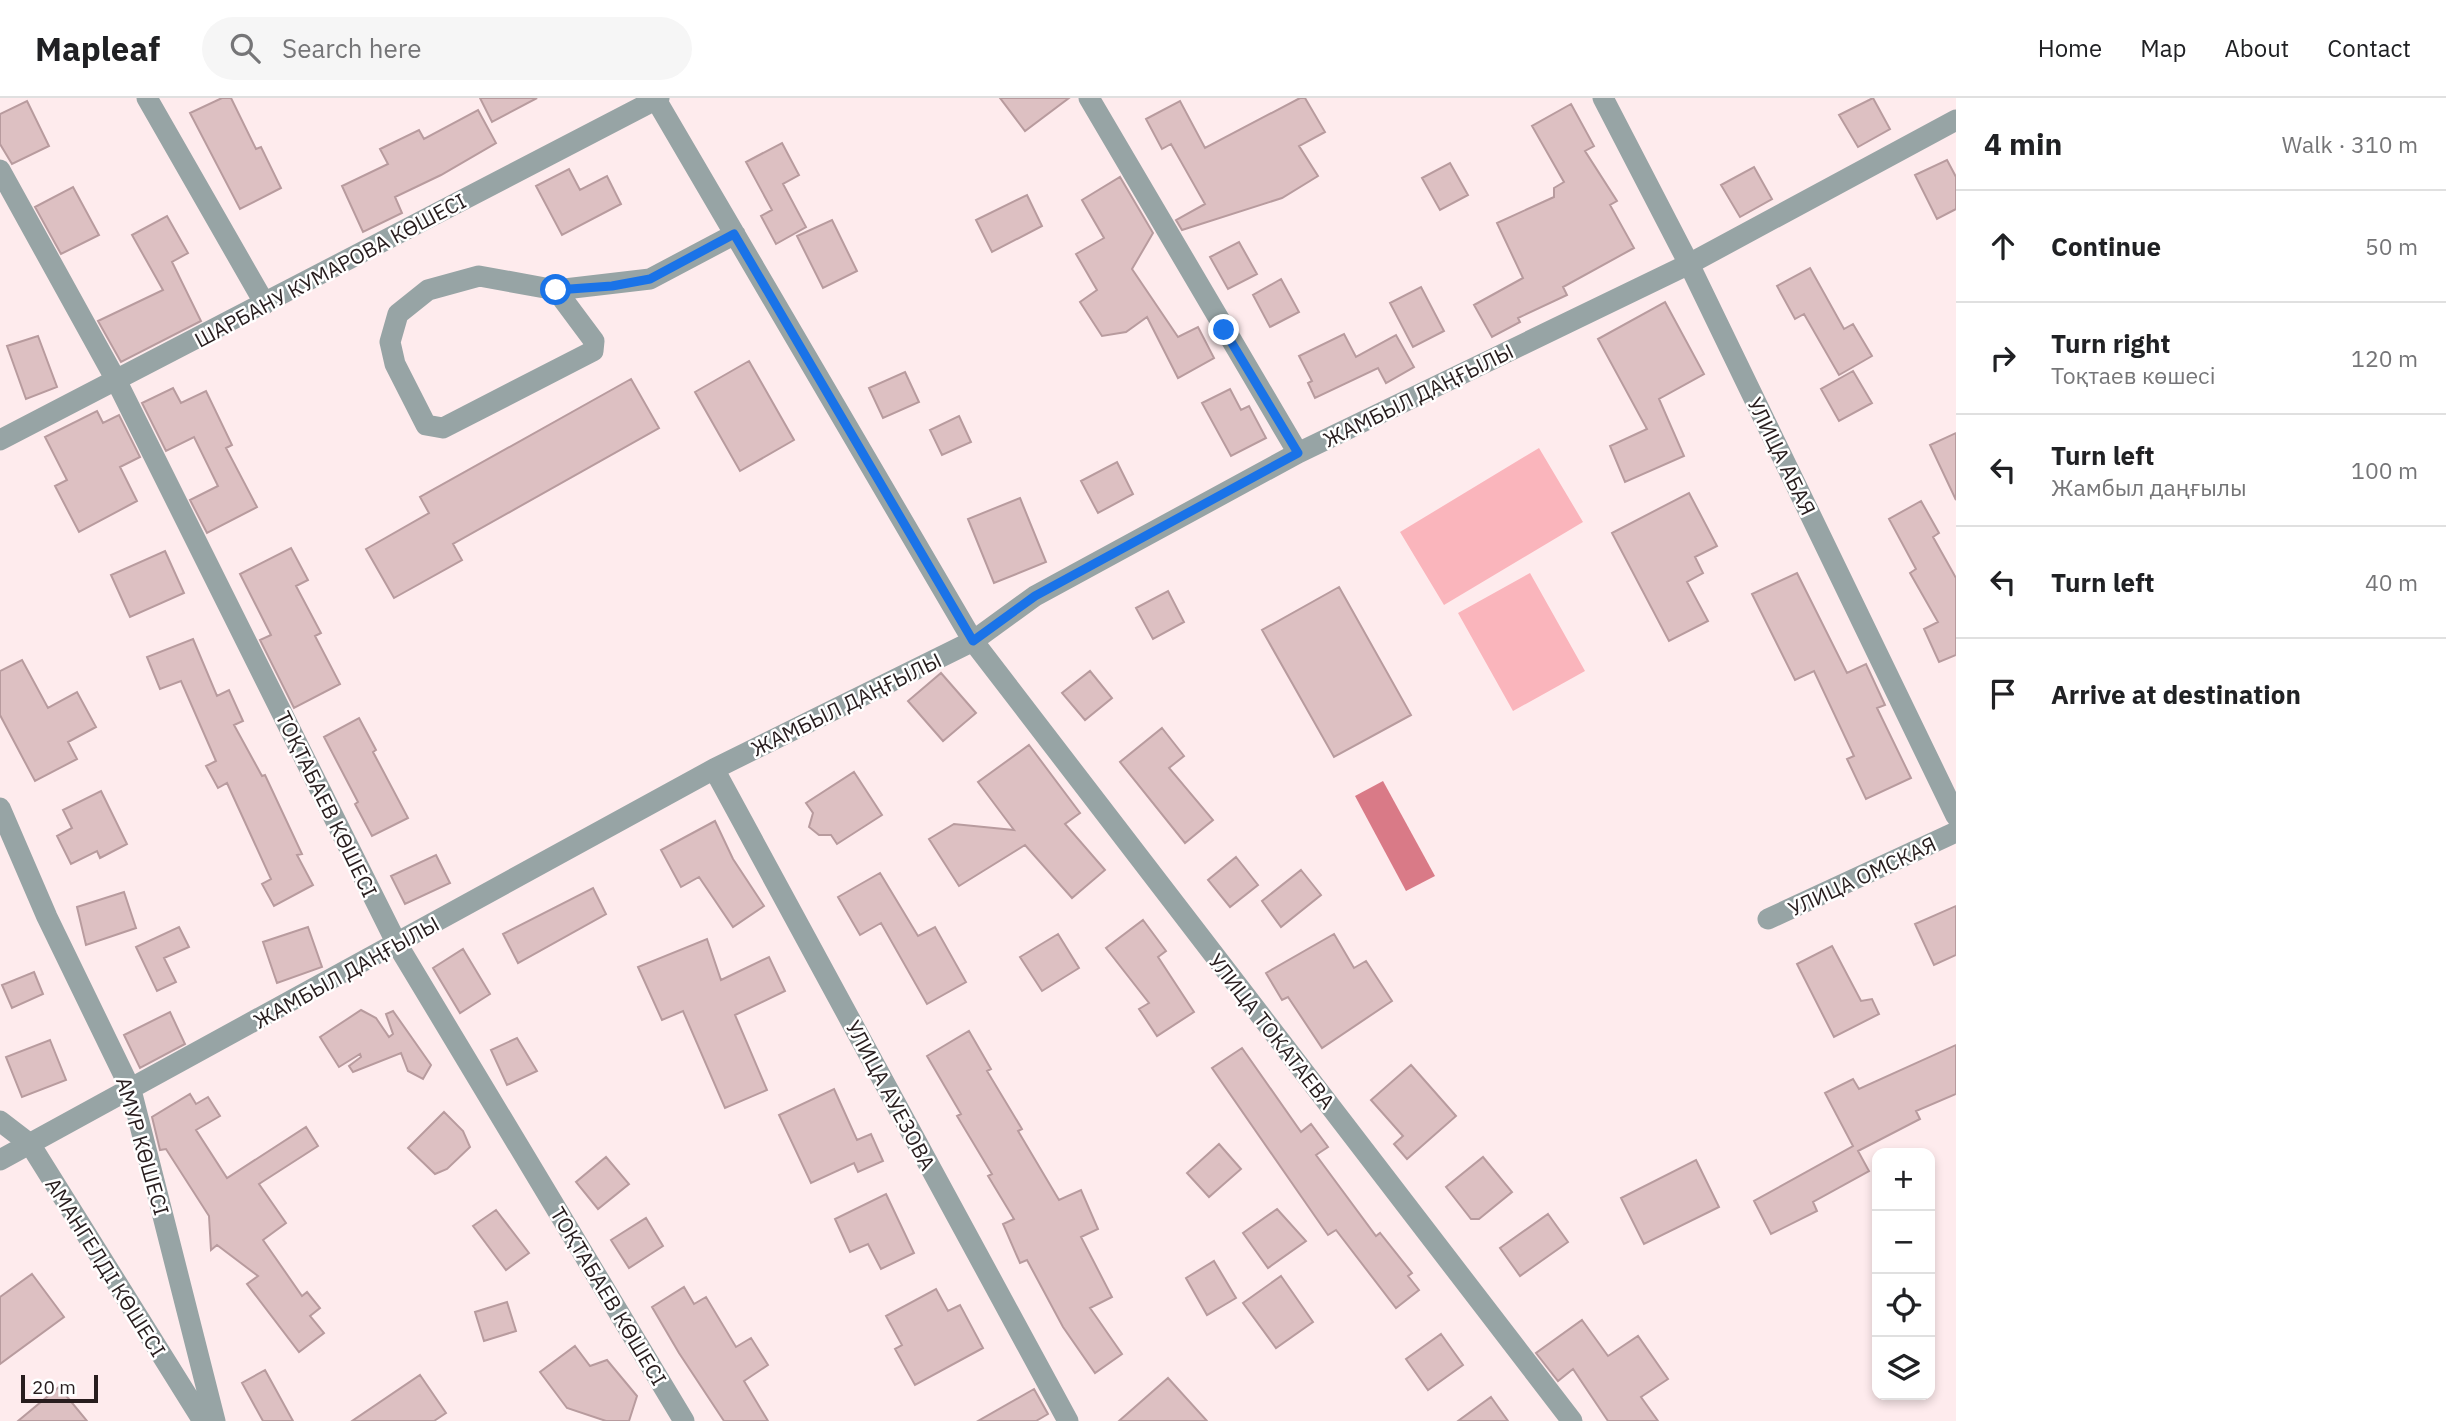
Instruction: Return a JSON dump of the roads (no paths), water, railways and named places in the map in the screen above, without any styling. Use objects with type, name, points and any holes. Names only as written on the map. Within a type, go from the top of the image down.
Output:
[{"type":"street","points":[[147,98],[265,304]]},
{"type":"street","points":[[1089,98],[1298,453]]},
{"type":"street","name":"УЛИЦА АБАЯ","points":[[1603,98],[1689,264],[1956,816]]},
{"type":"street","name":"ШАРБАНУ КУМАРОВА КӨШЕСІ","points":[[0,440],[657,99]]},
{"type":"street","name":"УЛИЦА ТОКАТАЕВА","points":[[657,99],[973,641],[1572,1421]]},
{"type":"street","name":"ЖАМБЫЛ ДАҢҒЫЛЫ","points":[[0,1160],[714,769],[973,641],[1035,596],[1298,453],[1689,264],[1956,120]]},
{"type":"street","name":"ТОҚТАБАЕВ КӨШЕСІ","points":[[0,170],[116,380],[397,944],[684,1421]]},
{"type":"street","points":[[556,290],[594,341],[593,351],[443,428],[426,425],[395,364],[390,342],[398,314],[428,290],[480,276],[556,290],[612,286],[650,279],[734,234]]},
{"type":"street","name":"УЛИЦА АУЕЗОВА","points":[[714,769],[1068,1421]]},
{"type":"street","name":"АМУР КӨШЕСІ","points":[[0,808],[47,916],[131,1090],[215,1421]]},
{"type":"street","name":"УЛИЦА ОМСКАЯ","points":[[1768,919],[1956,832]]},
{"type":"street","name":"АМАНГЕЛДІ КӨШЕСІ","points":[[0,1121],[30,1144],[203,1421]]}]
